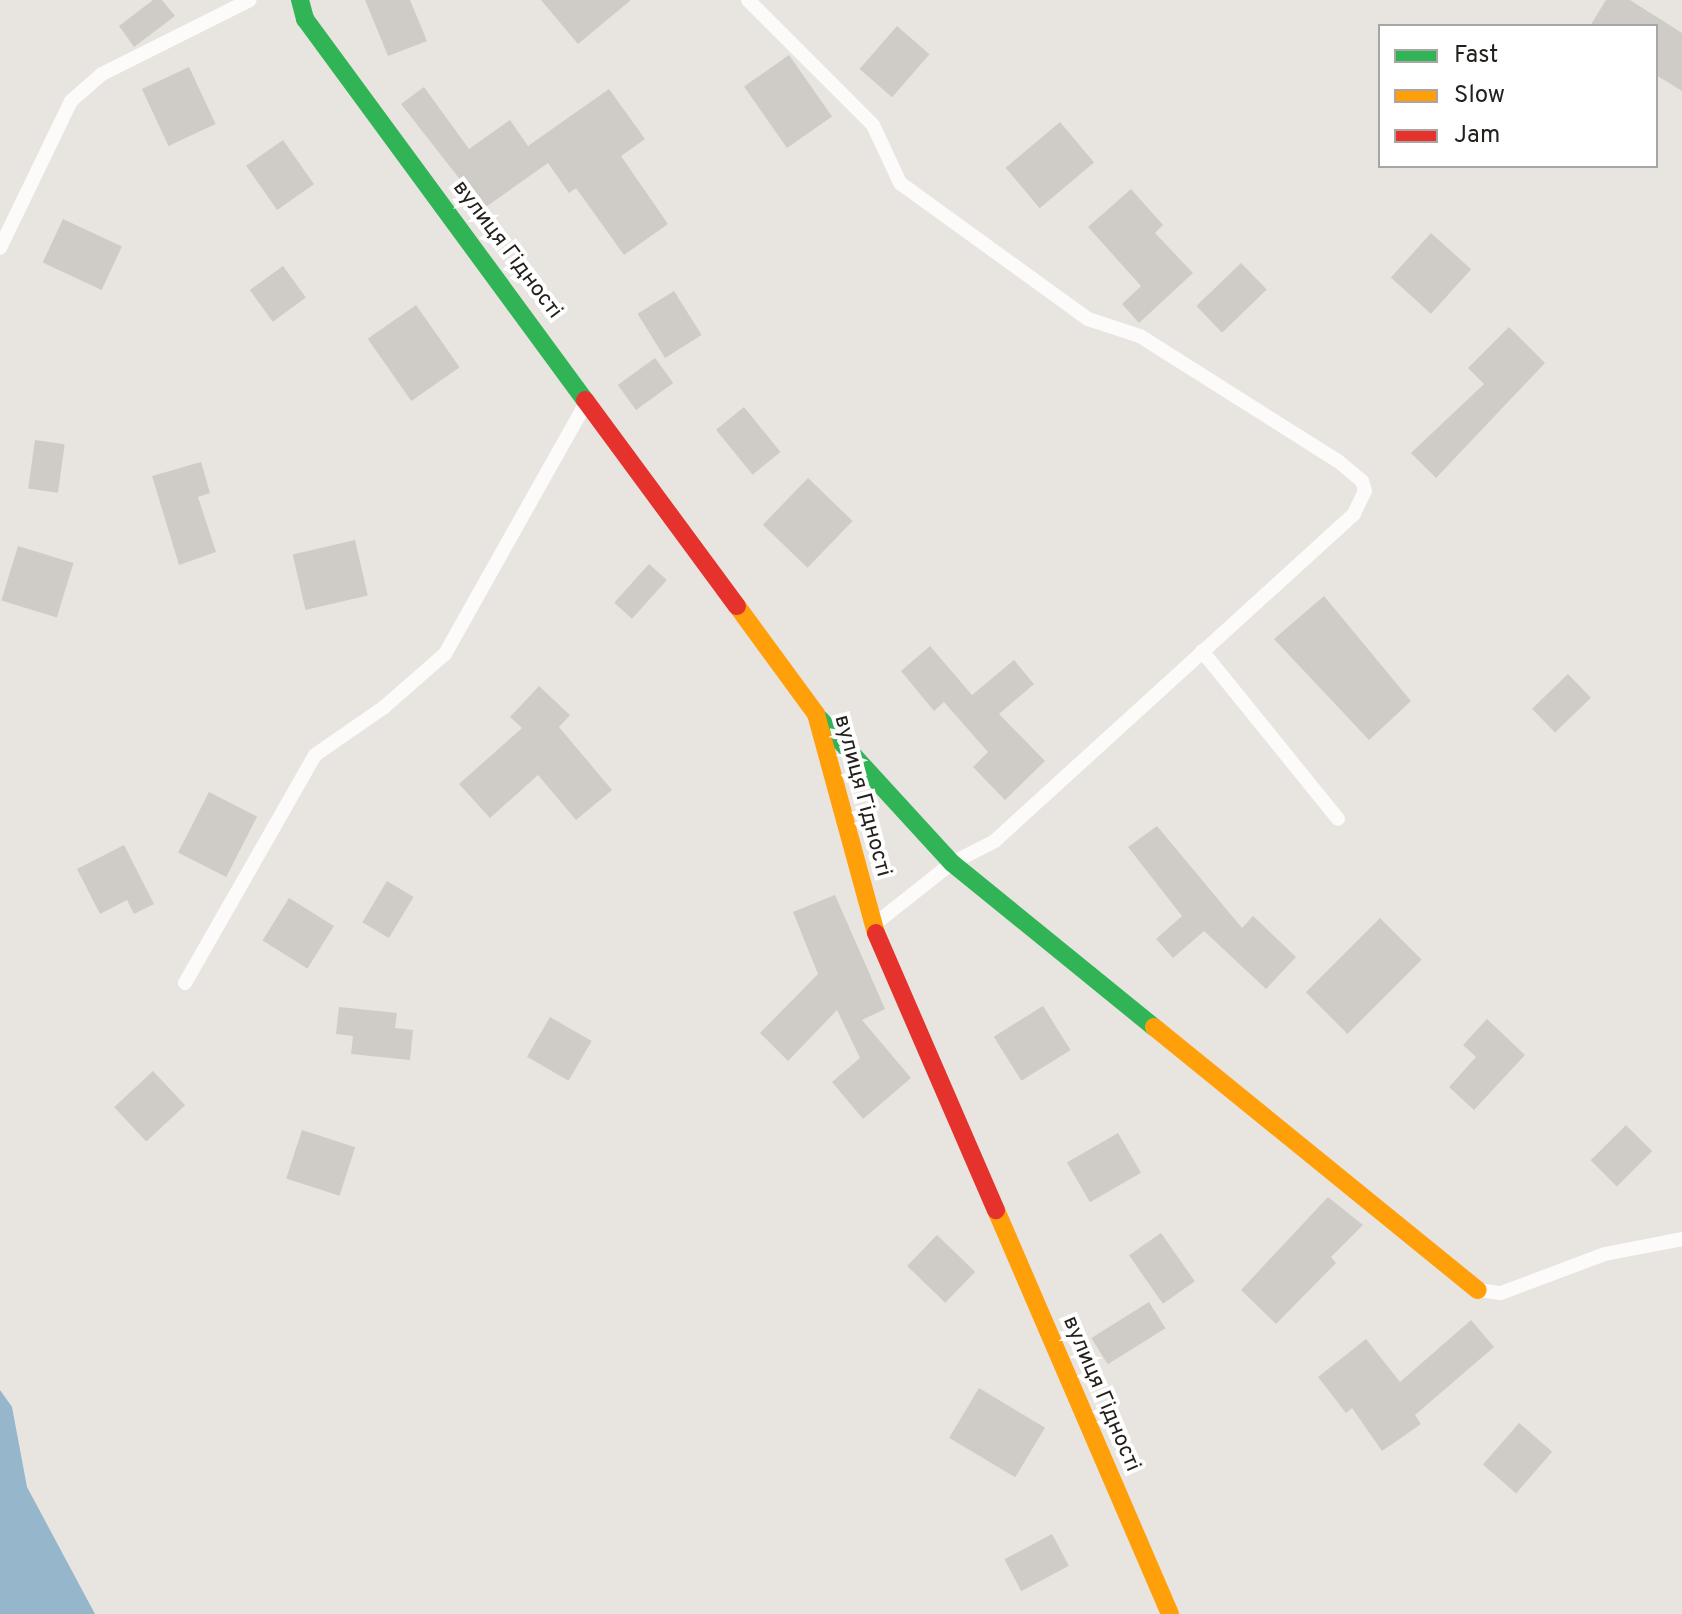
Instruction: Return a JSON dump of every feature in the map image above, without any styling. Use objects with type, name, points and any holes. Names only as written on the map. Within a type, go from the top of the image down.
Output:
[{"type":"street","name":"вулиця Гідності","points":[[300,0],[305,19],[588,398],[816,714],[873,926],[1170,1614]]},
{"type":"street","points":[[816,714],[952,863],[1478,1290]]},
{"type":"lane","points":[[0,248],[71,101],[102,74],[250,0]]},
{"type":"lane","points":[[748,0],[873,125],[900,183],[1088,319],[1140,336],[1362,481],[1364,501],[1354,514],[995,841],[952,863],[873,926]]},
{"type":"lane","points":[[185,983],[315,755],[383,708],[445,654],[588,398]]},
{"type":"lane","points":[[1202,651],[1338,819]]},
{"type":"lane","points":[[1478,1290],[1501,1293],[1605,1254],[1682,1239]]},
{"type":"water","points":[[0,1390],[12,1407],[27,1487],[95,1614],[0,1614]]},
{"type":"building","points":[[153,0],[162,0],[175,16],[134,47],[119,26]]},
{"type":"building","points":[[365,0],[410,0],[427,41],[388,56]]},
{"type":"building","points":[[541,0],[631,0],[578,44]]},
{"type":"building","points":[[1606,0],[1630,0],[1682,33],[1682,91],[1658,76],[1658,24],[1591,24]]},
{"type":"building","points":[[897,26],[929,54],[892,97],[860,69]]},
{"type":"building","points":[[789,55],[832,116],[787,148],[744,87]]},
{"type":"building","points":[[189,67],[216,124],[168,146],[142,89]]},
{"type":"building","points":[[424,87],[469,149],[510,120],[528,146],[609,89],[645,139],[621,156],[668,224],[624,255],[576,188],[569,193],[548,163],[483,209],[401,104]]},
{"type":"building","points":[[1060,122],[1094,163],[1040,208],[1006,168]]},
{"type":"building","points":[[283,140],[314,184],[277,210],[246,166]]},
{"type":"building","points":[[1131,189],[1163,225],[1155,233],[1193,273],[1139,323],[1122,304],[1141,286],[1088,227]]},
{"type":"building","points":[[63,219],[122,246],[102,290],[43,263]]},
{"type":"building","points":[[1431,233],[1471,269],[1431,314],[1391,278]]},
{"type":"building","points":[[1241,263],[1267,290],[1222,333],[1196,306]]},
{"type":"building","points":[[283,266],[306,298],[273,322],[250,290]]},
{"type":"building","points":[[674,291],[702,335],[665,358],[638,314]]},
{"type":"building","points":[[416,305],[460,367],[411,401],[368,339]]},
{"type":"building","points":[[1509,327],[1545,363],[1436,478],[1411,453],[1484,384],[1468,368]]},
{"type":"building","points":[[655,358],[673,383],[636,410],[618,385]]},
{"type":"building","points":[[744,407],[781,452],[753,475],[716,430]]},
{"type":"building","points":[[35,440],[65,444],[58,493],[28,489]]},
{"type":"building","points":[[201,462],[210,493],[198,497],[216,552],[179,565],[152,476]]},
{"type":"building","points":[[808,478],[853,521],[807,568],[763,525]]},
{"type":"building","points":[[355,540],[368,596],[305,610],[293,554]]},
{"type":"building","points":[[18,546],[73,563],[57,617],[1,601]]},
{"type":"building","points":[[649,564],[667,580],[632,619],[614,603]]},
{"type":"building","points":[[1324,596],[1411,701],[1369,740],[1274,639]]},
{"type":"building","points":[[930,646],[972,695],[1014,660],[1034,684],[999,714],[1045,761],[1005,800],[973,767],[988,752],[944,702],[934,711],[901,671]]},
{"type":"building","points":[[1568,674],[1591,698],[1555,732],[1532,709]]},
{"type":"building","points":[[539,686],[570,715],[559,727],[612,790],[576,820],[538,775],[490,818],[459,784],[522,728],[510,717]]},
{"type":"building","points":[[209,792],[257,817],[226,877],[178,853]]},
{"type":"building","points":[[1157,826],[1242,928],[1253,916],[1296,957],[1266,989],[1204,931],[1173,958],[1156,939],[1182,916],[1128,847]]},
{"type":"building","points":[[124,845],[154,904],[134,914],[127,900],[100,914],[77,869]]},
{"type":"building","points":[[387,881],[414,897],[389,938],[362,922]]},
{"type":"building","points":[[835,895],[885,1009],[862,1020],[911,1078],[863,1119],[832,1082],[860,1058],[837,1010],[788,1061],[760,1033],[818,974],[793,912]]},
{"type":"building","points":[[289,898],[334,926],[307,968],[263,940]]},
{"type":"building","points":[[1380,918],[1422,960],[1347,1034],[1306,992]]},
{"type":"building","points":[[1043,1006],[1071,1050],[1021,1081],[994,1037]]},
{"type":"building","points":[[339,1007],[397,1013],[395,1028],[413,1030],[410,1060],[351,1054],[353,1036],[336,1034]]},
{"type":"building","points":[[550,1017],[592,1041],[569,1081],[527,1057]]},
{"type":"building","points":[[1487,1019],[1525,1055],[1474,1110],[1449,1087],[1476,1057],[1463,1045]]},
{"type":"building","points":[[153,1071],[185,1105],[146,1142],[114,1107]]},
{"type":"building","points":[[1626,1125],[1652,1151],[1617,1187],[1591,1160]]},
{"type":"building","points":[[302,1130],[355,1147],[339,1196],[286,1179]]},
{"type":"building","points":[[1118,1133],[1141,1173],[1090,1202],[1067,1162]]},
{"type":"building","points":[[1328,1197],[1363,1225],[1331,1257],[1336,1263],[1276,1324],[1241,1290]]},
{"type":"building","points":[[1161,1233],[1195,1281],[1163,1304],[1129,1255]]},
{"type":"building","points":[[937,1235],[975,1272],[945,1303],[907,1266]]},
{"type":"building","points":[[1149,1302],[1165,1328],[1108,1364],[1091,1338]]},
{"type":"building","points":[[1471,1320],[1494,1347],[1415,1415],[1421,1424],[1382,1451],[1352,1408],[1346,1413],[1318,1377],[1366,1339],[1400,1382]]},
{"type":"building","points":[[979,1388],[1045,1428],[1015,1477],[949,1438]]},
{"type":"building","points":[[1519,1423],[1552,1452],[1516,1493],[1483,1465]]},
{"type":"building","points":[[1052,1534],[1069,1566],[1021,1591],[1004,1559]]},
{"type":"traffic: fast","points":[[300,0],[305,19],[585,400]]},
{"type":"traffic: fast","points":[[820,719],[952,863],[1154,1027]]},
{"type":"traffic: slow","points":[[737,606],[816,714],[876,933]]},
{"type":"traffic: slow","points":[[1154,1027],[1478,1290]]},
{"type":"traffic: slow","points":[[996,1210],[1170,1614]]},
{"type":"traffic: jam","points":[[585,400],[737,606]]},
{"type":"traffic: jam","points":[[876,933],[996,1210]]}]
